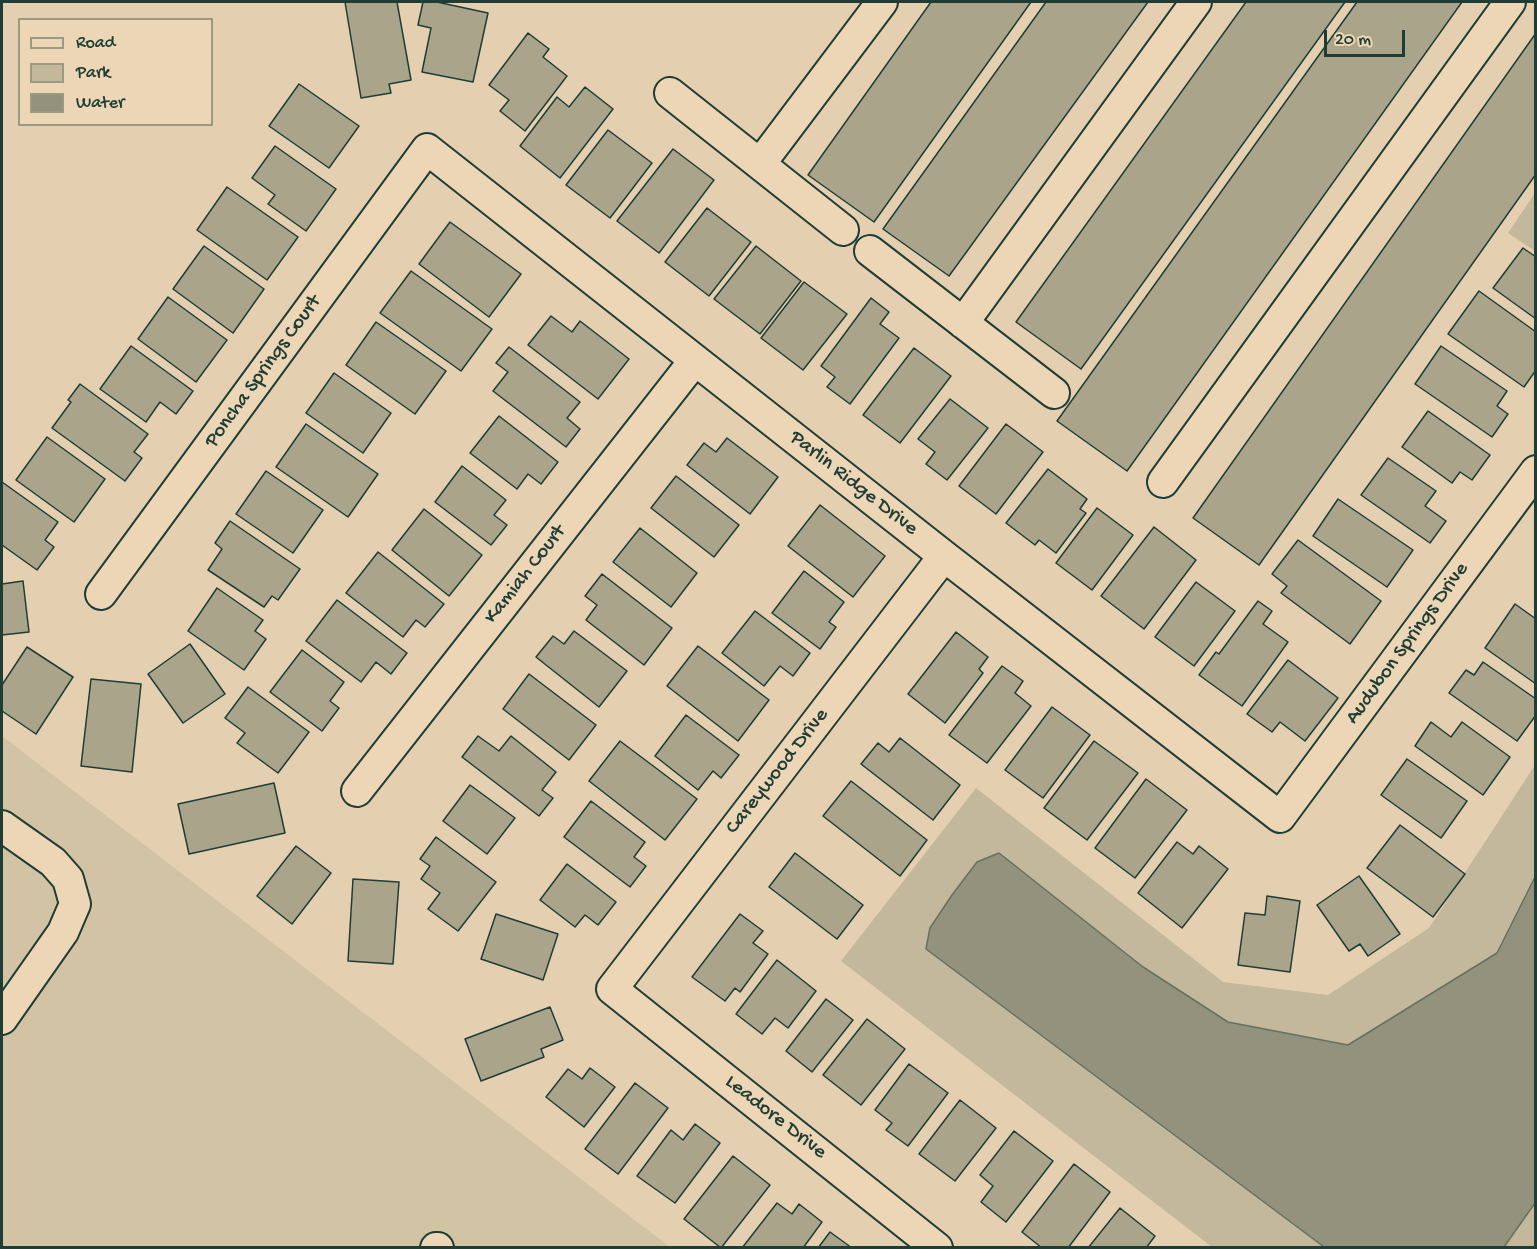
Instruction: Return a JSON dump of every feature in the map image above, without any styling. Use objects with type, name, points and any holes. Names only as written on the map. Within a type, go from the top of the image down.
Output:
[{"type":"street","points":[[760,164],[882,2]]},
{"type":"street","points":[[963,323],[1196,2]]},
{"type":"street","points":[[1163,482],[1510,2]]},
{"type":"street","points":[[670,93],[843,230]]},
{"type":"street","name":"Parlin Ridge Drive","points":[[427,149],[1280,817]]},
{"type":"street","name":"Poncha Springs Court","points":[[101,594],[427,149]]},
{"type":"street","points":[[870,251],[1054,393]]},
{"type":"street","name":"Kamiah Court","points":[[357,791],[695,360]]},
{"type":"street","name":"Audubon Springs Drive","points":[[1280,817],[1536,471]]},
{"type":"street","name":"Careywood Drive","points":[[612,989],[944,556]]},
{"type":"street","points":[[2,826],[52,862],[68,879],[75,904],[63,932],[2,1019]]},
{"type":"street","name":"Leadore Drive","points":[[612,989],[937,1248]]},
{"type":"shaded area","points":[[2,736],[670,1247],[2,1247]]},
{"type":"green space","points":[[1535,193],[1536,251],[1508,233]]},
{"type":"green space","points":[[1535,765],[1535,1247],[1212,1247],[841,961],[976,788],[1223,982],[1328,995],[1429,928]]},
{"type":"water","points":[[999,853],[1143,967],[1228,1022],[1348,1045],[1497,953],[1535,877],[1535,1203],[1504,1247],[1324,1247],[926,949],[930,928],[977,862]]},
{"type":"building","points":[[345,2],[397,2],[411,80],[389,84],[391,93],[361,98]]},
{"type":"building","points":[[423,2],[437,2],[488,13],[473,82],[422,72],[431,28],[418,25]]},
{"type":"building","points":[[931,2],[1031,2],[874,222],[808,175]]},
{"type":"building","points":[[1046,2],[1148,2],[949,276],[883,229]]},
{"type":"building","points":[[1246,2],[1345,2],[1081,369],[1016,322]]},
{"type":"building","points":[[1357,2],[1462,2],[1127,471],[1057,421]]},
{"type":"building","points":[[528,33],[549,49],[543,57],[567,76],[525,131],[500,111],[509,100],[489,85]]},
{"type":"building","points":[[1536,33],[1536,174],[1259,565],[1193,518]]},
{"type":"building","points":[[299,84],[359,126],[329,168],[269,126]]},
{"type":"building","points":[[585,87],[613,109],[560,178],[520,146],[557,97],[569,107]]},
{"type":"building","points":[[608,130],[652,163],[610,218],[566,185]]},
{"type":"building","points":[[275,146],[336,189],[306,231],[268,204],[275,195],[252,178]]},
{"type":"building","points":[[673,149],[714,180],[659,253],[617,221]]},
{"type":"building","points":[[227,187],[298,237],[267,280],[197,230]]},
{"type":"building","points":[[707,208],[751,242],[709,296],[665,262]]},
{"type":"building","points":[[450,222],[521,274],[489,317],[419,264]]},
{"type":"building","points":[[204,246],[264,289],[233,333],[173,289]]},
{"type":"building","points":[[756,246],[801,281],[760,334],[714,299]]},
{"type":"building","points":[[1523,248],[1536,257],[1536,319],[1493,288]]},
{"type":"building","points":[[411,271],[492,329],[461,371],[380,313]]},
{"type":"building","points":[[804,282],[847,314],[803,370],[761,338]]},
{"type":"building","points":[[1479,291],[1536,332],[1536,370],[1524,387],[1448,334]]},
{"type":"building","points":[[168,297],[227,340],[196,382],[138,339]]},
{"type":"building","points":[[871,298],[889,312],[880,324],[899,338],[850,404],[827,387],[835,377],[821,366]]},
{"type":"building","points":[[551,316],[572,332],[580,321],[629,359],[598,399],[528,345]]},
{"type":"building","points":[[376,322],[446,371],[415,414],[346,365]]},
{"type":"building","points":[[131,346],[193,391],[176,414],[160,402],[146,422],[100,389]]},
{"type":"building","points":[[1441,346],[1507,391],[1497,406],[1508,414],[1492,437],[1415,384]]},
{"type":"building","points":[[509,347],[580,402],[567,418],[580,429],[566,447],[493,391],[508,372],[496,363]]},
{"type":"building","points":[[914,348],[951,376],[900,443],[863,415]]},
{"type":"building","points":[[334,373],[391,413],[363,453],[306,413]]},
{"type":"building","points":[[80,384],[148,434],[134,452],[142,458],[125,481],[52,428],[71,402],[68,400]]},
{"type":"building","points":[[950,399],[988,428],[947,480],[926,464],[935,452],[918,439]]},
{"type":"building","points":[[1428,411],[1490,455],[1472,480],[1460,472],[1452,483],[1402,447]]},
{"type":"building","points":[[499,416],[558,462],[541,484],[528,474],[517,489],[470,453]]},
{"type":"building","points":[[306,424],[378,474],[348,517],[276,467]]},
{"type":"building","points":[[1006,424],[1043,452],[996,514],[959,486]]},
{"type":"building","points":[[47,437],[105,479],[74,522],[16,480]]},
{"type":"building","points":[[727,438],[778,477],[750,514],[687,465],[704,443],[716,452]]},
{"type":"building","points":[[1388,458],[1436,491],[1425,506],[1446,521],[1430,543],[1361,495]]},
{"type":"building","points":[[462,466],[506,500],[494,515],[507,525],[491,545],[435,502]]},
{"type":"building","points":[[1048,469],[1087,499],[1080,509],[1086,513],[1056,553],[1039,540],[1035,545],[1006,523]]},
{"type":"building","points":[[266,471],[323,510],[293,553],[236,514]]},
{"type":"building","points":[[676,476],[739,525],[714,557],[651,508]]},
{"type":"building","points":[[2,482],[58,522],[45,540],[54,547],[37,570],[2,545]]},
{"type":"building","points":[[1338,499],[1413,550],[1387,587],[1313,536]]},
{"type":"building","points":[[820,505],[885,556],[853,597],[788,546]]},
{"type":"building","points":[[1097,508],[1133,535],[1092,590],[1056,563]]},
{"type":"building","points":[[424,509],[482,555],[449,596],[392,550]]},
{"type":"building","points":[[230,521],[300,569],[278,600],[272,596],[264,607],[208,570],[222,549],[215,543]]},
{"type":"building","points":[[1154,527],[1196,560],[1144,629],[1101,596]]},
{"type":"building","points":[[640,528],[697,573],[671,607],[613,562]]},
{"type":"building","points":[[1298,540],[1381,601],[1350,644],[1281,593],[1287,586],[1272,574]]},
{"type":"building","points":[[378,552],[444,604],[425,627],[416,620],[403,637],[346,593]]},
{"type":"building","points":[[804,571],[844,602],[829,622],[836,627],[820,649],[772,613]]},
{"type":"building","points":[[602,574],[672,628],[644,665],[586,620],[597,605],[585,596]]},
{"type":"building","points":[[23,581],[29,632],[2,635],[2,584]]},
{"type":"building","points":[[1196,582],[1235,611],[1194,666],[1155,637]]},
{"type":"building","points":[[217,588],[263,620],[255,631],[266,639],[244,670],[188,631]]},
{"type":"building","points":[[337,600],[407,653],[391,674],[376,662],[361,682],[306,641]]},
{"type":"building","points":[[1258,601],[1272,611],[1263,624],[1288,642],[1242,706],[1199,675],[1216,652],[1219,654]]},
{"type":"building","points":[[1515,604],[1536,619],[1536,684],[1485,648]]},
{"type":"building","points":[[755,611],[810,653],[793,676],[780,666],[764,686],[722,653]]},
{"type":"building","points":[[574,631],[627,671],[599,707],[536,657],[553,636],[564,644]]},
{"type":"building","points":[[956,632],[988,657],[979,669],[983,673],[945,723],[908,694]]},
{"type":"building","points":[[190,644],[225,694],[183,723],[148,674]]},
{"type":"building","points":[[698,646],[769,700],[738,741],[667,686]]},
{"type":"building","points":[[27,647],[73,677],[36,734],[2,711],[2,685]]},
{"type":"building","points":[[302,650],[344,682],[330,701],[339,708],[322,731],[270,692]]},
{"type":"building","points":[[1288,660],[1338,698],[1305,741],[1280,722],[1272,732],[1247,714]]},
{"type":"building","points":[[1483,662],[1536,699],[1536,715],[1517,741],[1449,693],[1466,670],[1474,675]]},
{"type":"building","points":[[1002,666],[1023,681],[1015,693],[1031,706],[987,763],[949,735]]},
{"type":"building","points":[[529,674],[596,725],[569,760],[503,709]]},
{"type":"building","points":[[91,679],[141,684],[132,772],[81,766]]},
{"type":"building","points":[[248,687],[309,732],[278,773],[237,743],[245,733],[225,718]]},
{"type":"building","points":[[1052,707],[1090,735],[1043,798],[1005,770]]},
{"type":"building","points":[[686,715],[739,755],[721,778],[713,771],[698,790],[655,756]]},
{"type":"building","points":[[1431,722],[1451,737],[1462,722],[1510,757],[1483,795],[1415,746]]},
{"type":"building","points":[[478,736],[499,751],[511,736],[556,772],[542,790],[553,798],[539,816],[462,757]]},
{"type":"building","points":[[900,738],[960,785],[933,820],[861,764],[878,743],[889,752]]},
{"type":"building","points":[[620,741],[697,799],[665,840],[589,781]]},
{"type":"building","points":[[1094,741],[1138,773],[1087,840],[1044,808]]},
{"type":"building","points":[[1407,759],[1467,801],[1441,838],[1381,795]]},
{"type":"building","points":[[1146,779],[1187,810],[1135,878],[1095,848]]},
{"type":"building","points":[[851,781],[927,840],[900,876],[823,816]]},
{"type":"building","points":[[274,783],[285,833],[189,854],[178,804]]},
{"type":"building","points":[[470,785],[515,818],[487,854],[443,821]]},
{"type":"building","points":[[591,801],[645,842],[634,857],[646,866],[630,887],[564,837]]},
{"type":"building","points":[[1400,825],[1465,874],[1433,917],[1367,868]]},
{"type":"building","points":[[436,837],[496,882],[458,931],[428,909],[440,893],[421,879],[430,866],[420,859]]},
{"type":"building","points":[[1177,842],[1193,854],[1199,846],[1228,869],[1182,928],[1138,893]]},
{"type":"building","points":[[296,846],[331,873],[292,924],[257,896]]},
{"type":"building","points":[[795,853],[863,905],[837,939],[769,887]]},
{"type":"building","points":[[567,864],[616,902],[598,925],[585,915],[575,927],[540,900]]},
{"type":"building","points":[[1359,876],[1400,934],[1368,956],[1360,944],[1349,951],[1317,905]]},
{"type":"building","points":[[353,879],[399,882],[393,964],[348,961]]},
{"type":"building","points":[[1267,896],[1300,901],[1290,972],[1238,965],[1245,913],[1265,915]]},
{"type":"building","points":[[496,914],[558,934],[543,980],[481,959]]},
{"type":"building","points":[[740,914],[763,931],[753,943],[768,954],[740,992],[735,988],[725,1001],[692,977]]},
{"type":"building","points":[[777,960],[816,991],[788,1028],[775,1018],[762,1034],[736,1014]]},
{"type":"building","points":[[826,999],[853,1020],[812,1072],[786,1051]]},
{"type":"building","points":[[550,1007],[563,1040],[541,1049],[544,1057],[481,1081],[465,1039]]},
{"type":"building","points":[[867,1019],[905,1049],[861,1105],[823,1075]]},
{"type":"building","points":[[909,1064],[948,1093],[908,1146],[886,1130],[892,1123],[875,1110]]},
{"type":"building","points":[[590,1068],[615,1087],[584,1127],[546,1097],[568,1069],[582,1079]]},
{"type":"building","points":[[635,1083],[668,1108],[618,1174],[585,1149]]},
{"type":"building","points":[[960,1100],[996,1128],[955,1181],[919,1154]]},
{"type":"building","points":[[695,1124],[720,1143],[675,1203],[637,1176],[671,1130],[683,1140]]},
{"type":"building","points":[[1014,1131],[1053,1161],[1006,1222],[981,1202],[993,1186],[980,1175]]},
{"type":"building","points":[[733,1156],[770,1185],[721,1248],[684,1219]]},
{"type":"building","points":[[1074,1164],[1110,1192],[1068,1248],[1042,1248],[1022,1232]]},
{"type":"building","points":[[777,1203],[792,1214],[799,1204],[822,1222],[803,1248],[742,1248]]},
{"type":"building","points":[[1120,1208],[1155,1236],[1146,1248],[1088,1248]]},
{"type":"building","points":[[830,1232],[852,1248],[818,1248]]}]
